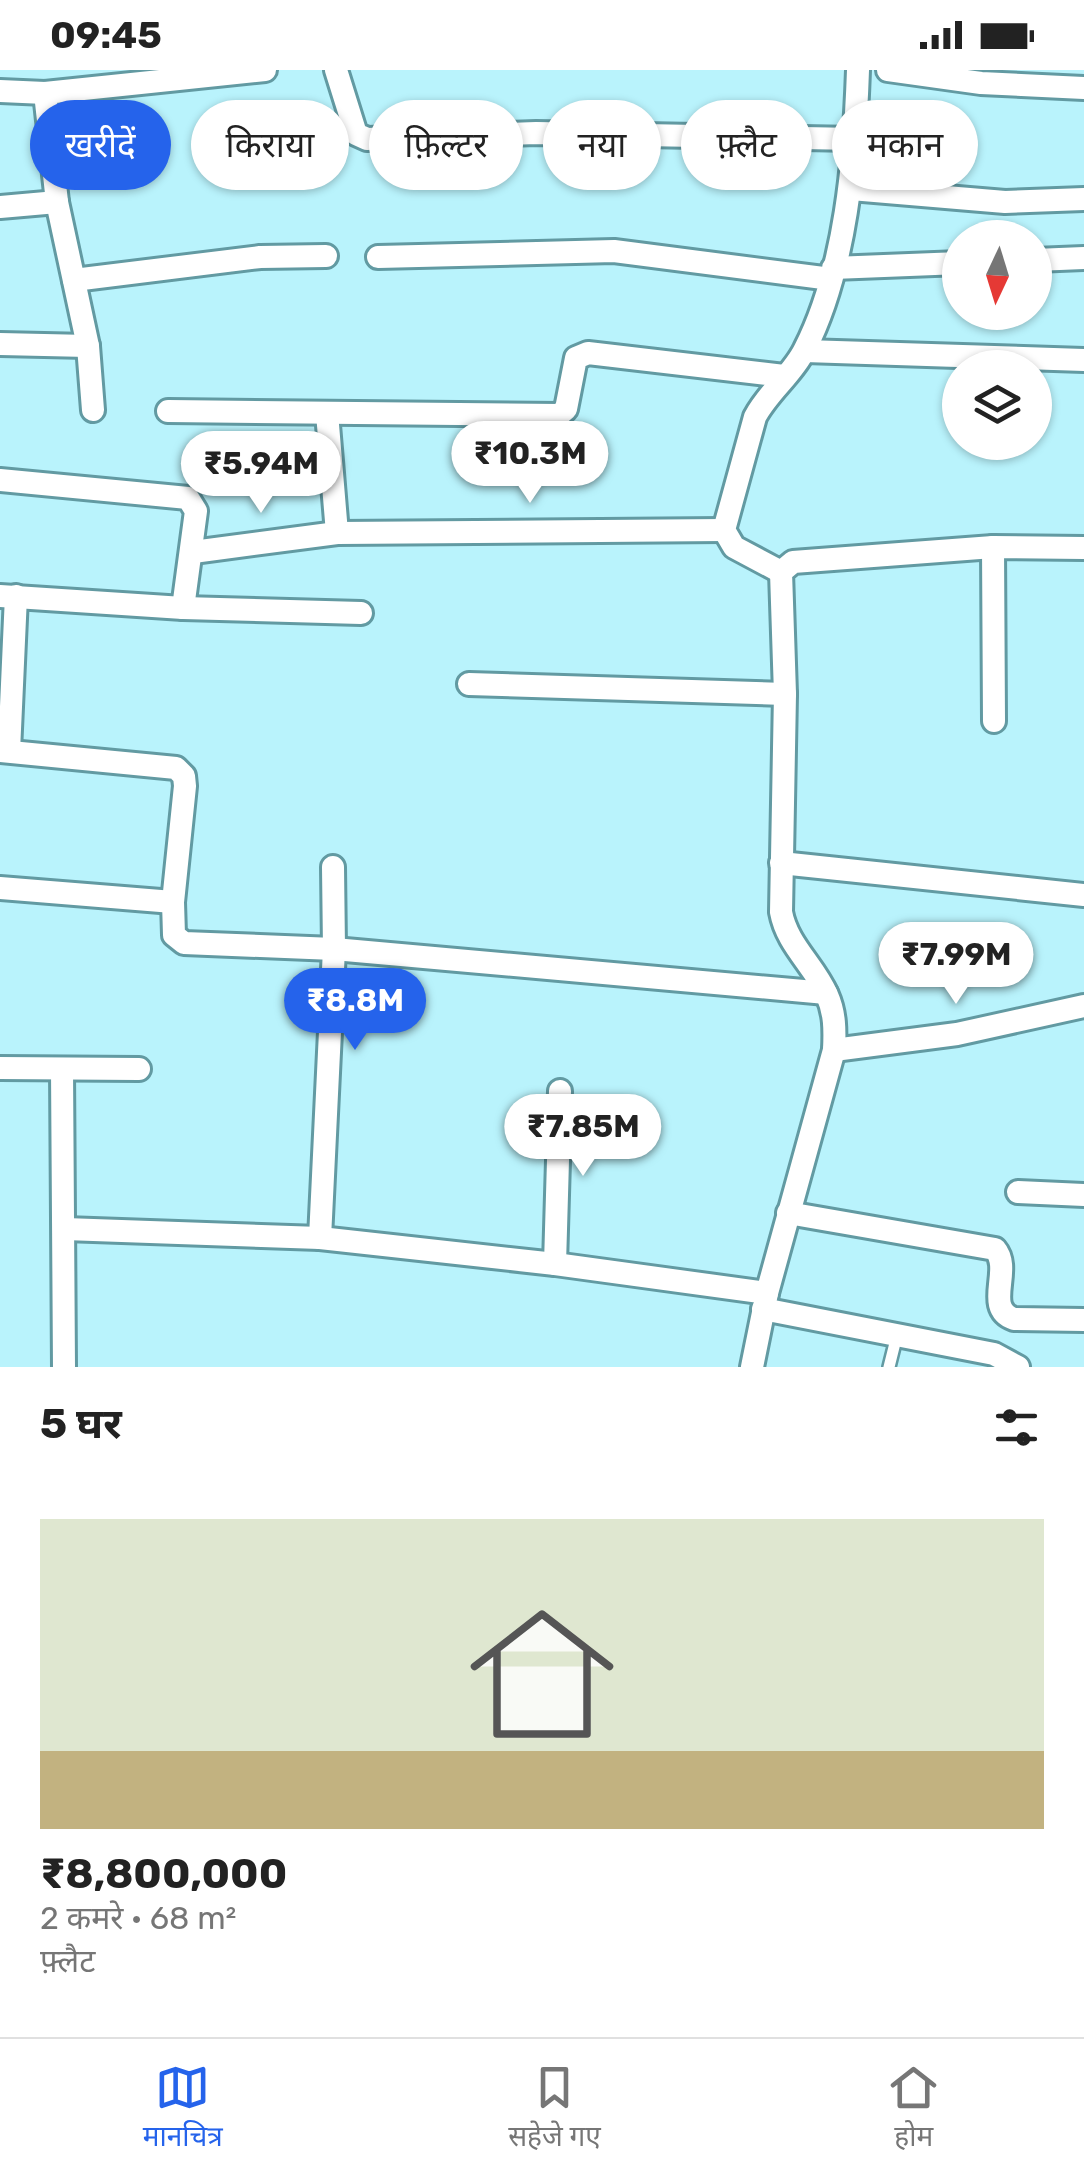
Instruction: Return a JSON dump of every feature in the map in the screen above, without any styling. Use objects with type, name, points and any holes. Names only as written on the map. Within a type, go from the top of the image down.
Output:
[{"type":"street","points":[[0,90],[45,93],[265,70]]},
{"type":"street","points":[[336,70],[356,134],[367,139],[536,134],[832,139]]},
{"type":"street","points":[[857,100],[858,70]]},
{"type":"street","points":[[888,70],[981,83],[1084,88]]},
{"type":"street","points":[[45,93],[58,202],[88,346],[94,410]]},
{"type":"street","points":[[780,572],[734,548],[724,530],[755,417],[804,351],[832,273],[851,190]]},
{"type":"street","points":[[863,190],[1005,202],[1084,198]]},
{"type":"street","points":[[0,206],[58,202]]},
{"type":"street","points":[[378,257],[614,251],[832,273],[942,264]]},
{"type":"street","points":[[74,280],[260,257],[326,256]]},
{"type":"street","points":[[1052,259],[1084,258]]},
{"type":"street","points":[[0,344],[88,346]]},
{"type":"street","points":[[804,351],[1084,360]]},
{"type":"street","points":[[168,411],[559,415],[566,409],[576,358],[588,353],[784,376]]},
{"type":"street","points":[[327,413],[337,533]]},
{"type":"street","points":[[0,480],[188,498],[196,510],[183,608]]},
{"type":"street","points":[[193,552],[337,533],[724,530]]},
{"type":"street","points":[[780,572],[793,562],[993,547],[1084,548]]},
{"type":"street","points":[[993,547],[994,721]]},
{"type":"street","points":[[752,1367],[765,1301],[834,1050],[835,1025],[826,993],[786,931],[782,912],[785,694],[780,572]]},
{"type":"street","points":[[362,613],[183,608],[8,596],[4,751],[176,768],[180,772],[186,786],[174,935],[184,943],[334,949],[826,993]]},
{"type":"street","points":[[469,684],[785,694]]},
{"type":"street","points":[[781,863],[1084,895]]},
{"type":"street","points":[[320,1238],[334,949],[333,867]]},
{"type":"street","points":[[0,888],[174,902]]},
{"type":"street","points":[[834,1050],[957,1034],[1084,1006]]},
{"type":"street","points":[[0,1068],[140,1070]]},
{"type":"street","points":[[62,1069],[64,1367]]},
{"type":"street","points":[[554,1264],[560,1092]]},
{"type":"street","points":[[1018,1192],[1084,1195]]},
{"type":"street","points":[[788,1213],[996,1249],[1002,1260],[998,1308],[1004,1316],[1084,1320]]},
{"type":"street","points":[[65,1228],[320,1238],[554,1264],[765,1301],[994,1354],[1018,1367]]},
{"type":"lane","points":[[889,1367],[897,1334]]}]
